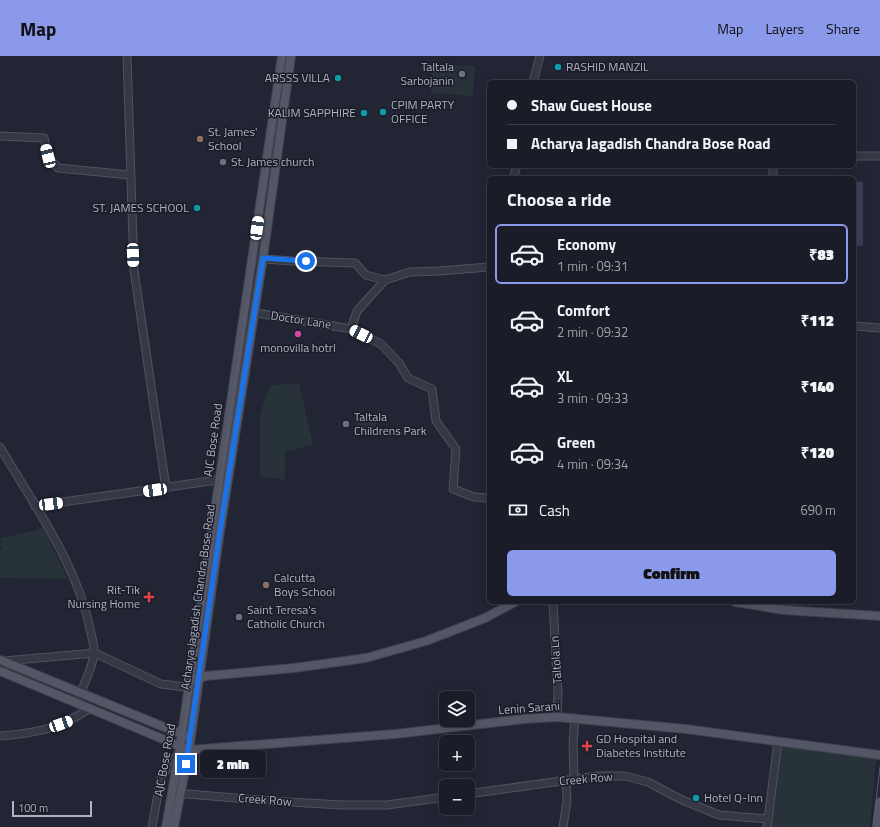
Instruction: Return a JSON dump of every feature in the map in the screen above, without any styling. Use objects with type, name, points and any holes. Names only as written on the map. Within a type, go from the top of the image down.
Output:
[{"type":"main road","name":"AJC Bose Road","points":[[166,827],[176,793],[179,751],[192,685],[219,480],[282,56]]},
{"type":"main road","name":"Acharya Jagadish Chandra Bose Road","points":[[199,678],[253,313],[263,258],[291,56]]},
{"type":"main road","points":[[192,685],[199,678],[366,658],[433,638],[485,618],[511,604]]},
{"type":"main road","points":[[747,604],[784,610],[880,616]]},
{"type":"main road","points":[[2,660],[80,694],[190,738]]},
{"type":"main road","name":"Lenin Sarani","points":[[0,671],[77,702],[179,751],[400,734],[524,719],[557,717],[686,729],[880,755]]},
{"type":"main road","name":"Acharya Jagadish Chandra Bose Road","points":[[174,827],[176,793],[189,750],[192,685]]},
{"type":"main road","points":[[877,827],[880,802]]},
{"type":"street","points":[[126,56],[135,276],[166,488]]},
{"type":"street","points":[[534,80],[540,56]]},
{"type":"street","points":[[0,136],[44,138],[48,156],[58,168],[130,175]]},
{"type":"street","points":[[856,156],[880,156]]},
{"type":"street","points":[[252,258],[292,261],[355,262],[366,275],[385,280]]},
{"type":"street","points":[[352,329],[357,311],[385,280],[410,272],[487,267]]},
{"type":"street","name":"Doctor Lane","points":[[244,311],[352,329],[381,344],[399,363],[408,378],[432,389],[436,421],[456,449],[453,489],[474,497],[487,498]]},
{"type":"street","points":[[856,326],[880,328]]},
{"type":"street","points":[[0,447],[52,532],[66,558],[88,615],[95,652],[77,702]]},
{"type":"street","points":[[35,506],[228,479]]},
{"type":"street","name":"Taltola Ln","points":[[553,604],[558,694],[557,717]]},
{"type":"street","points":[[0,671],[2,660],[95,652],[161,684],[192,685]]},
{"type":"street","points":[[0,736],[36,733],[73,719],[90,708]]},
{"type":"street","points":[[574,779],[573,743],[575,718]]},
{"type":"street","points":[[767,827],[778,742]]},
{"type":"street","points":[[152,827],[161,777],[179,751]]},
{"type":"street","name":"Creek Row","points":[[475,793],[597,776],[625,776],[648,782],[680,799],[719,815],[768,818]]},
{"type":"street","points":[[563,827],[567,801],[566,780]]},
{"type":"street","name":"Creek Row","points":[[176,793],[272,802],[348,805],[386,805],[439,798]]},
{"type":"shaded area","points":[[432,64],[475,66],[473,96],[431,93]]},
{"type":"shaded area","points":[[299,383],[313,445],[285,452],[285,480],[260,476],[260,415],[270,385]]},
{"type":"shaded area","points":[[367,414],[378,416],[375,427],[356,430],[357,416]]},
{"type":"shaded area","points":[[43,527],[68,579],[0,578],[0,550],[2,550],[0,538],[29,532]]},
{"type":"shaded area","points":[[782,743],[876,757],[870,827],[771,827]]},
{"type":"water","points":[[856,181],[863,182],[863,246],[856,246]]},
{"type":"tram line","points":[[169,767],[178,755],[182,746],[283,56]]},
{"type":"tram line","points":[[873,827],[880,767]]},
{"type":"place","name":"RASHID MANZIL","points":[[558,67]]},
{"type":"place","name":"Taltala Sarbojanin","points":[[462,74]]},
{"type":"place","name":"ARSSS VILLA","points":[[338,78]]},
{"type":"place","name":"CPIM PARTY OFFICE","points":[[383,112]]},
{"type":"place","name":"KALIM SAPPHIRE","points":[[364,113]]},
{"type":"place","name":"St. James' School","points":[[200,139]]},
{"type":"place","name":"St. James church","points":[[223,162]]},
{"type":"place","name":"ST. JAMES SCHOOL","points":[[197,208]]},
{"type":"place","name":"monovilla hotrl","points":[[298,334]]},
{"type":"place","name":"Taltala Childrens Park","points":[[346,424]]},
{"type":"place","name":"Calcutta Boys School","points":[[266,585]]},
{"type":"place","name":"Rit-Tik Nursing Home","points":[[149,597]]},
{"type":"place","name":"Saint Teresa's Catholic Church","points":[[239,617]]},
{"type":"place","name":"GD Hospital and Diabetes Institute","points":[[587,746]]},
{"type":"place","name":"Hotel Q-Inn","points":[[696,798]]},
{"type":"route","points":[[186,764],[253,313],[263,258],[306,261]]}]
